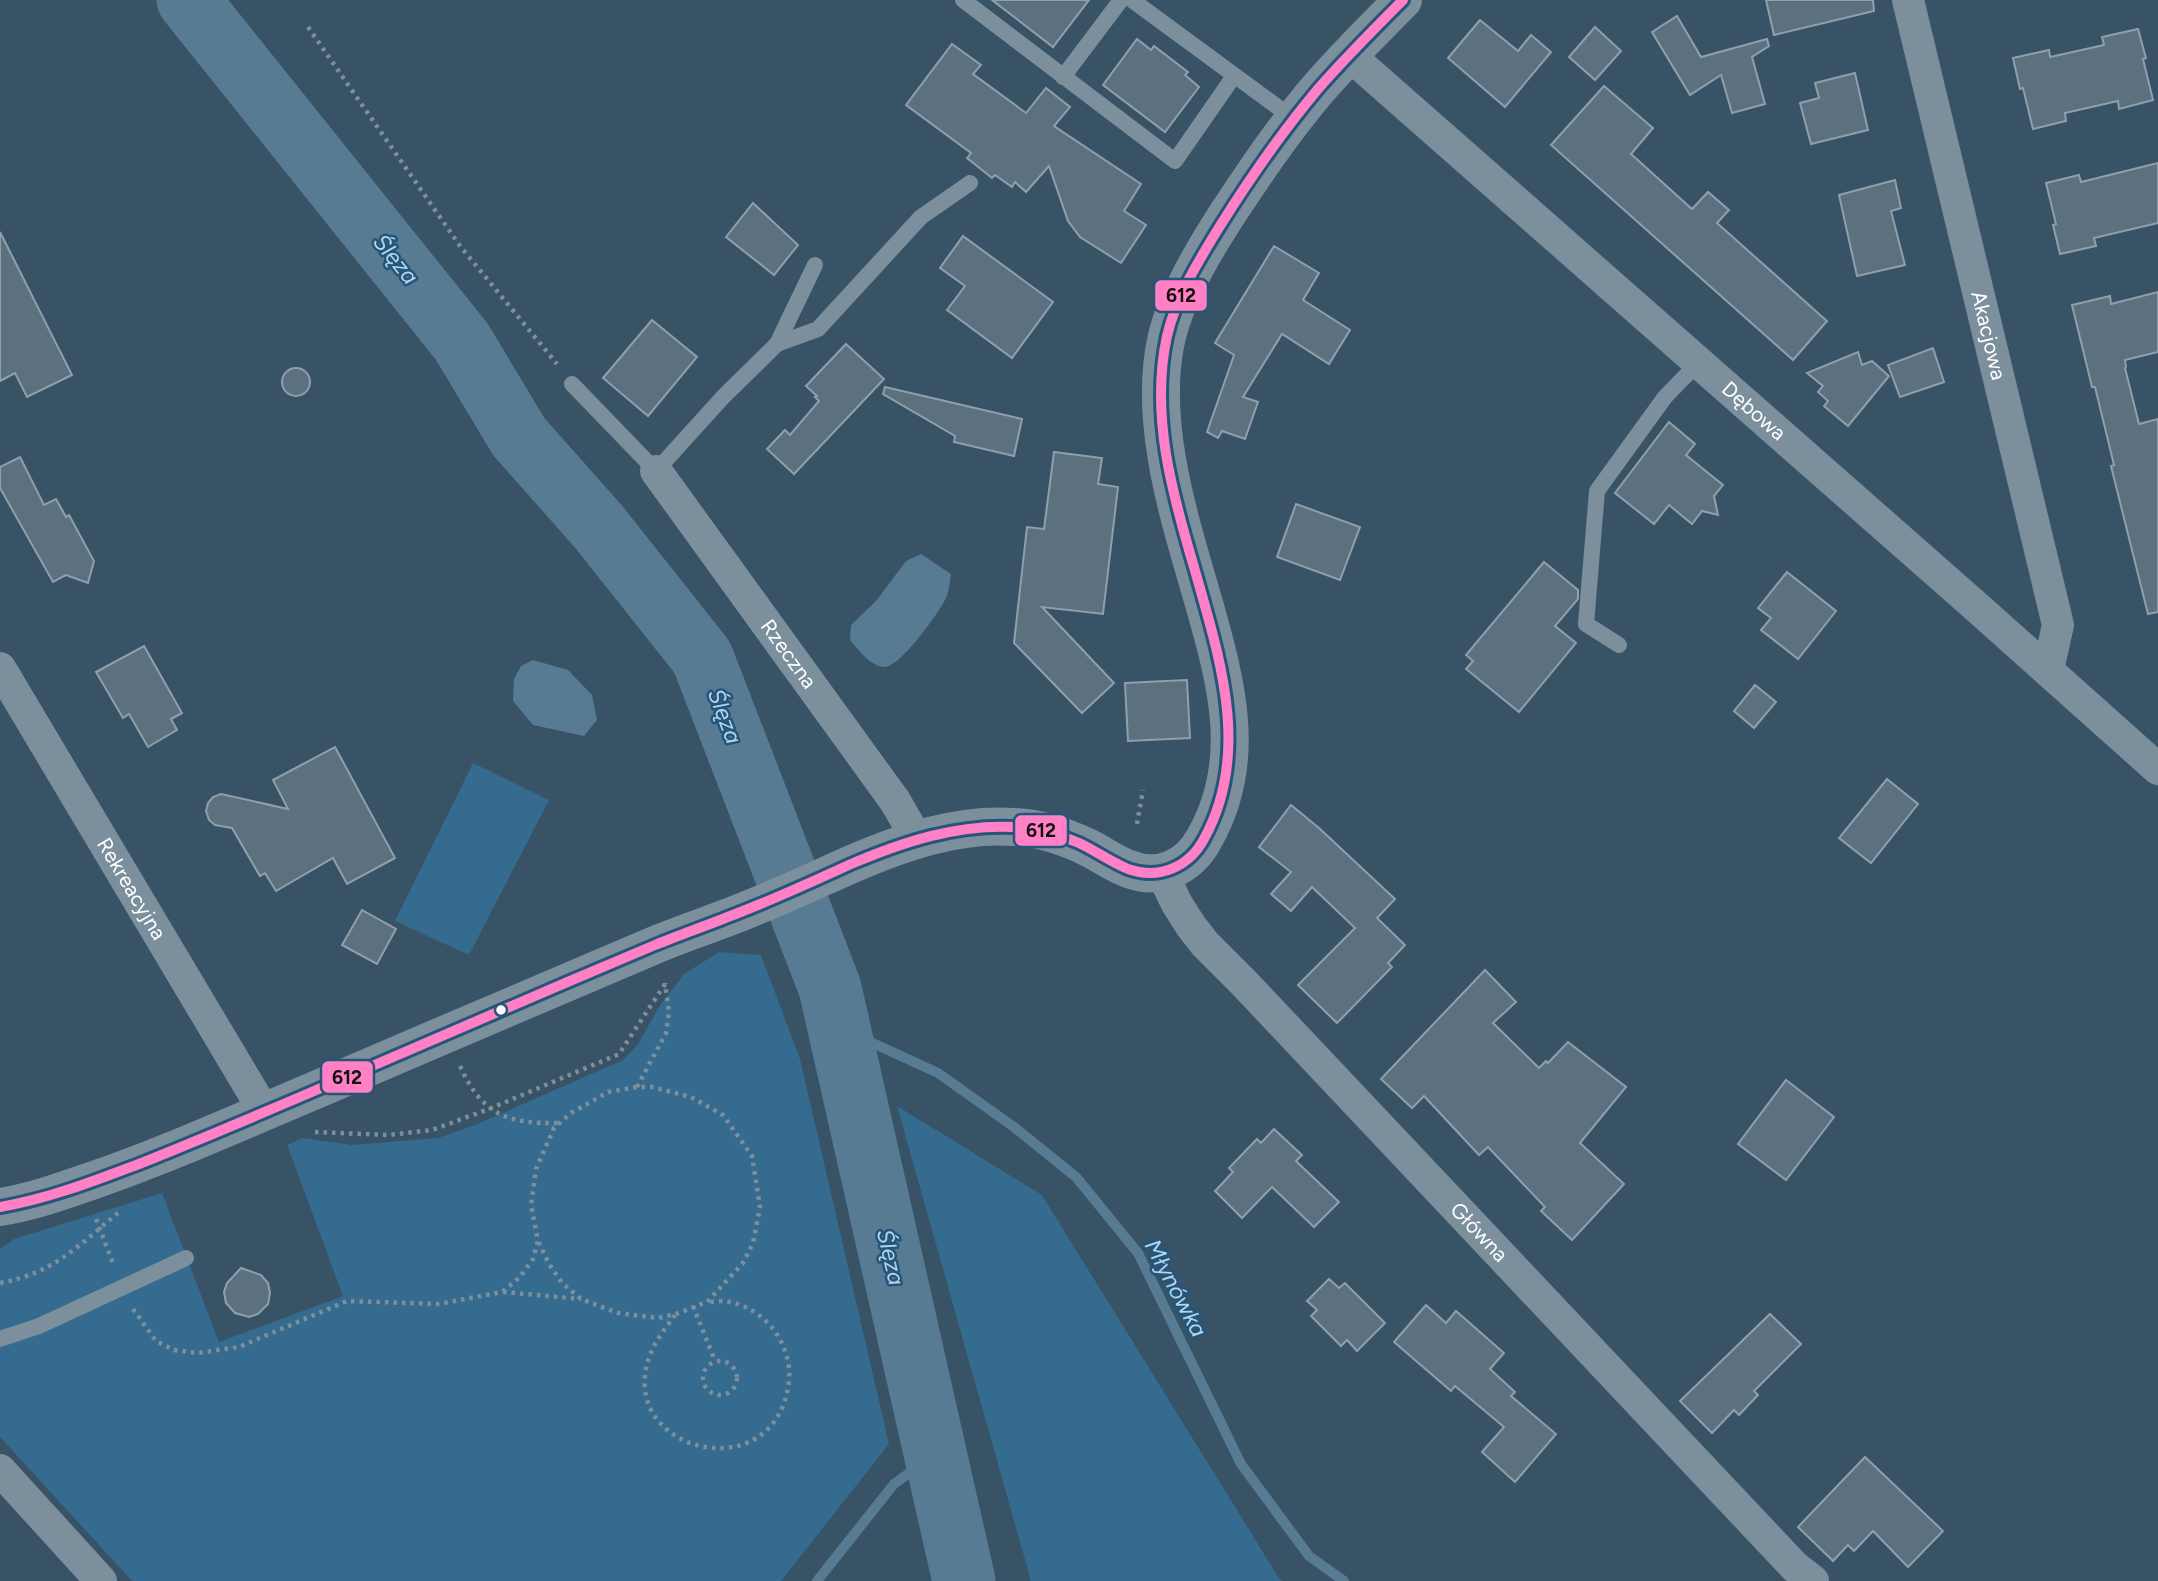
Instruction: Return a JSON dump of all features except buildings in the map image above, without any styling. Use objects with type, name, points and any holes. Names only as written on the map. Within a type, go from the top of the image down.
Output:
[{"type":"street","points":[[0,1207],[29,1202],[132,1167],[264,1111],[662,961],[743,912],[865,858],[917,839],[950,831],[979,828],[1034,828],[1065,838],[1132,871],[1147,874],[1174,869],[1196,853],[1216,817],[1228,767],[1230,714],[1223,670],[1180,517],[1167,450],[1162,412],[1163,358],[1173,314],[1206,248],[1266,155],[1349,55],[1403,0]]},
{"type":"street","name":"Akacjowa","points":[[1908,0],[2058,625],[2048,670]]},
{"type":"street","name":"Dębowa","points":[[1349,55],[2158,769]]},
{"type":"street","name":"Rzeczna","points":[[656,471],[895,801],[917,839]]},
{"type":"street","name":"Rekreacyjna","points":[[0,668],[264,1111]]},
{"type":"street","name":"Główna","points":[[1162,873],[1177,904],[1205,944],[1795,1567],[1812,1581]]},
{"type":"street","points":[[0,1470],[101,1581]]},
{"type":"lane","points":[[963,0],[1175,161],[1234,75]]},
{"type":"lane","points":[[1063,76],[1121,0]]},
{"type":"lane","points":[[1132,0],[1294,119]]},
{"type":"lane","points":[[777,344],[818,329],[921,217],[970,184]]},
{"type":"lane","points":[[572,384],[656,471],[723,397],[777,344],[815,265]]},
{"type":"lane","points":[[1619,645],[1586,624],[1597,491],[1665,397],[1699,362]]},
{"type":"lane","points":[[0,1339],[39,1326],[186,1258]]},
{"type":"path","points":[[308,27],[460,246],[542,343],[572,384]]},
{"type":"path","points":[[1136,824],[1143,790]]},
{"type":"path","points":[[637,1087],[666,1033],[669,1012],[662,961]]},
{"type":"path","points":[[311,1131],[388,1135],[432,1130],[620,1054],[665,983],[662,961]]},
{"type":"path","points":[[458,1062],[469,1085],[489,1109],[535,1123],[560,1123]]},
{"type":"path","points":[[581,1299],[562,1283],[538,1241],[531,1205],[536,1169],[554,1128],[571,1113],[608,1092],[652,1087],[691,1097],[723,1115],[751,1156],[760,1208],[753,1243],[743,1263],[707,1301]]},
{"type":"path","points":[[0,1283],[23,1279],[60,1261],[120,1211]]},
{"type":"path","points":[[95,1216],[122,1288],[137,1318],[156,1341],[174,1350],[197,1353],[239,1347],[347,1301],[439,1304],[502,1292],[581,1299],[618,1313],[658,1318],[676,1314],[707,1301],[730,1302],[757,1313],[778,1333],[789,1360],[790,1389],[779,1416],[758,1437],[732,1448],[703,1448],[676,1438],[655,1417],[644,1390],[648,1362],[657,1340],[676,1314]]},
{"type":"path","points":[[502,1292],[520,1277],[533,1259],[538,1241]]},
{"type":"path","points":[[694,1306],[715,1361]]},
{"type":"path","points":[[715,1361],[728,1363],[736,1373],[734,1385],[725,1394],[712,1392],[704,1383],[705,1370],[715,1361]]},
{"type":"shaded area","points":[[921,554],[951,574],[947,596],[909,650],[890,665],[878,666],[850,640],[851,625],[876,601],[906,561]]},
{"type":"shaded area","points":[[533,660],[568,670],[592,695],[597,720],[584,736],[533,725],[513,701],[514,679],[521,666]]},
{"type":"shaded area","points":[[473,763],[549,800],[469,955],[395,921]]},
{"type":"shaded area","points":[[719,952],[761,955],[800,1059],[889,1444],[781,1581],[132,1581],[0,1437],[0,1249],[14,1239],[162,1193],[219,1342],[343,1296],[287,1145],[303,1138],[352,1145],[438,1138],[475,1125],[623,1060],[638,1044],[659,1007],[684,974]]},
{"type":"shaded area","points":[[897,1106],[1042,1195],[1283,1581],[1031,1581]]},
{"type":"waterway","name":"Ślęza","points":[[188,0],[462,342],[519,437],[598,526],[702,657],[830,988],[964,1581]]},
{"type":"waterway","name":"Młynówka","points":[[840,1028],[938,1073],[1014,1127],[1076,1177],[1138,1253],[1241,1464],[1309,1556],[1344,1581]]},
{"type":"waterway","points":[[817,1581],[894,1484],[934,1455]]},
{"type":"transit line","name":"612","points":[[0,1207],[53,1194],[139,1164],[655,945],[910,842],[972,828],[1014,827],[1063,837],[1128,869],[1140,872],[1162,872],[1182,864],[1198,849],[1218,806],[1226,772],[1229,738],[1221,669],[1178,511],[1166,453],[1161,395],[1167,336],[1176,307],[1196,265],[1267,156],[1318,89],[1403,0]]}]
